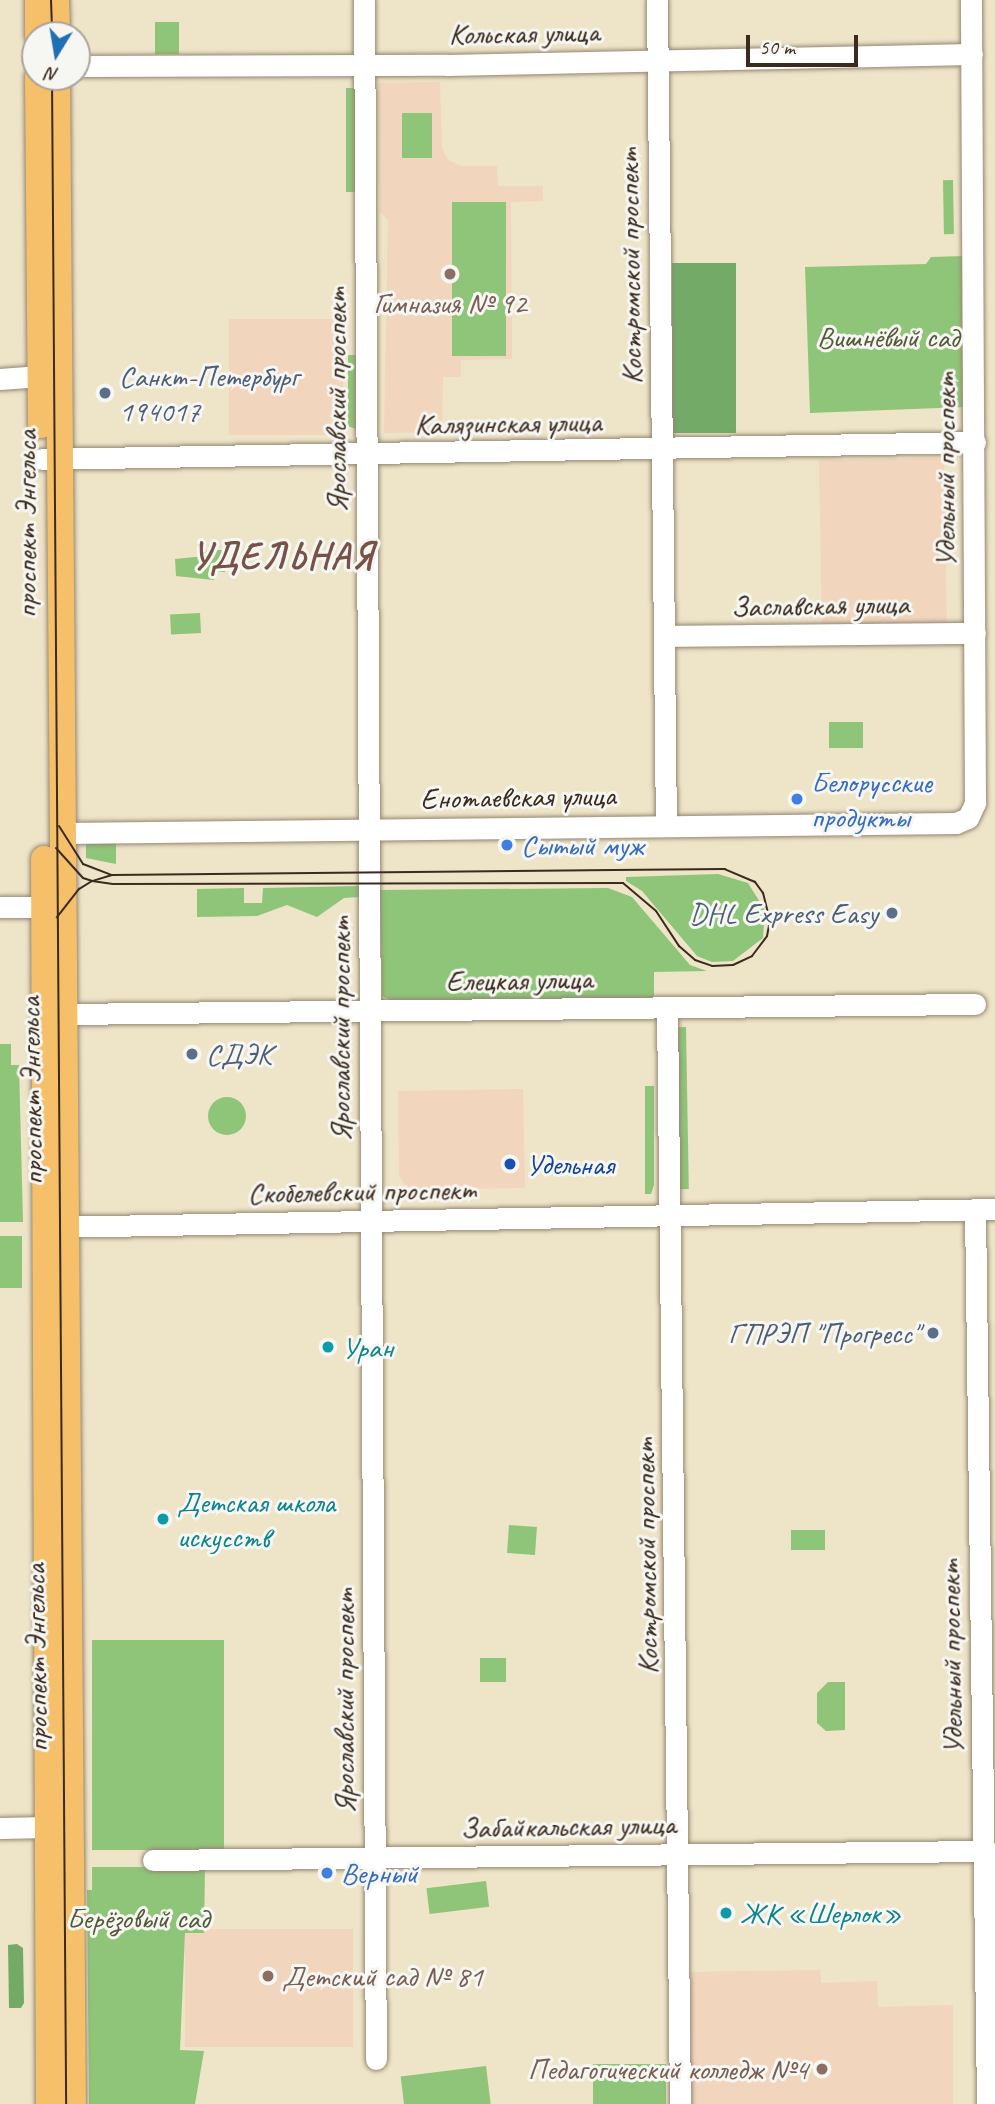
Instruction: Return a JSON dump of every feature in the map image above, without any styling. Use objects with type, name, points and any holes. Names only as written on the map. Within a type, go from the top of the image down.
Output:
[{"type":"main road","points":[[38,0],[38,21]]},
{"type":"main road","points":[[56,0],[57,21]]},
{"type":"main road","name":"проспект Энгельса","points":[[38,91],[40,376],[50,459],[62,833],[63,1014],[55,1227]]},
{"type":"main road","name":"проспект Энгельса","points":[[49,2104],[59,1827],[55,1227],[44,907],[57,91]]},
{"type":"main road","name":"проспект Энгельса","points":[[59,1827],[73,2104]]},
{"type":"street","name":"Ярославский проспект","points":[[364,0],[376,2059]]},
{"type":"street","name":"Костромской проспект","points":[[657,0],[666,826]]},
{"type":"street","name":"Удельный проспект","points":[[971,0],[975,442],[972,814]]},
{"type":"street","name":"Кольская улица","points":[[91,66],[657,61],[972,54]]},
{"type":"street","points":[[0,379],[40,376]]},
{"type":"street","name":"Калязинская улица","points":[[50,459],[662,450],[975,442]]},
{"type":"street","name":"Заславская улица","points":[[665,636],[975,633]]},
{"type":"street","name":"Енотаевская улица","points":[[62,833],[956,823],[972,814]]},
{"type":"street","points":[[0,906],[44,907]]},
{"type":"street","name":"Елецкая улица","points":[[63,1014],[975,1004]]},
{"type":"street","name":"Костромской проспект","points":[[667,1008],[680,2104]]},
{"type":"street","name":"Удельный проспект","points":[[985,1209],[984,1851],[987,2104]]},
{"type":"street","name":"Скобелевский проспект","points":[[55,1227],[985,1209]]},
{"type":"street","points":[[0,1828],[59,1827]]},
{"type":"street","name":"Забайкальская улица","points":[[153,1860],[984,1851]]},
{"type":"shaded area","name":"Гимназия № 92","points":[[440,82],[442,148],[448,160],[461,166],[497,166],[498,186],[543,186],[543,201],[511,202],[512,359],[461,360],[461,377],[443,377],[442,432],[384,433],[388,221],[380,211],[378,83]]},
{"type":"shaded area","points":[[229,319],[343,319],[343,435],[229,435]]},
{"type":"shaded area","points":[[944,458],[947,625],[822,627],[819,460]]},
{"type":"shaded area","points":[[523,1089],[525,1188],[414,1189],[404,1184],[399,1175],[398,1091]]},
{"type":"shaded area","name":"Детский сад № 81","points":[[185,1929],[353,1929],[353,2047],[185,2047]]},
{"type":"shaded area","name":"Педагогический колледж №4","points":[[820,1970],[821,1983],[877,1981],[878,2007],[953,2005],[953,2104],[691,2104],[690,1972]]},
{"type":"green space","points":[[155,22],[179,22],[179,54],[155,54]]},
{"type":"green space","points":[[346,88],[356,88],[356,192],[346,192]]},
{"type":"green space","points":[[402,113],[432,113],[432,158],[402,158]]},
{"type":"green space","points":[[943,180],[953,180],[954,234],[944,234]]},
{"type":"green space","points":[[452,202],[506,202],[506,356],[452,356]]},
{"type":"green space","name":"Вишнёвый сад","points":[[964,256],[965,407],[810,413],[805,267],[926,264],[931,257]]},
{"type":"green space","points":[[672,263],[736,263],[736,433],[672,433]]},
{"type":"green space","points":[[348,355],[357,355],[358,430],[348,426]]},
{"type":"green space","points":[[206,550],[224,550],[225,572],[214,572],[214,580],[176,576],[175,559],[205,556]]},
{"type":"green space","points":[[200,613],[201,633],[171,635],[170,615]]},
{"type":"green space","points":[[829,722],[863,722],[863,748],[829,748]]},
{"type":"green space","points":[[116,843],[116,864],[86,858],[86,844]]},
{"type":"green space","points":[[718,874],[748,883],[765,910],[763,938],[733,961],[712,962],[697,956],[642,891],[626,881],[626,877]]},
{"type":"green space","points":[[359,886],[359,897],[344,898],[317,917],[287,905],[257,916],[197,917],[197,889],[244,888],[244,903],[262,903],[263,888]]},
{"type":"green space","points":[[608,888],[632,897],[690,965],[707,971],[654,972],[654,1000],[390,1000],[382,996],[380,890]]},
{"type":"green space","points":[[677,1027],[686,1027],[689,1189],[680,1189]]},
{"type":"green space","points":[[0,1044],[11,1044],[11,1065],[19,1065],[23,1222],[0,1222]]},
{"type":"green space","points":[[645,1086],[654,1086],[654,1185],[651,1194],[645,1194]]},
{"type":"green space","points":[[227,1097],[240,1103],[246,1116],[240,1129],[227,1135],[214,1129],[208,1116],[214,1103]]},
{"type":"green space","points":[[0,1236],[22,1236],[22,1288],[0,1288]]},
{"type":"green space","points":[[509,1525],[537,1527],[535,1555],[507,1553]]},
{"type":"green space","points":[[791,1530],[825,1530],[825,1550],[791,1550]]},
{"type":"green space","points":[[92,1640],[224,1640],[224,1850],[92,1850]]},
{"type":"green space","points":[[480,1658],[506,1658],[506,1682],[480,1682]]},
{"type":"green space","points":[[828,1682],[845,1682],[845,1730],[826,1731],[817,1723],[817,1693]]},
{"type":"green space","name":"Берёзовый сад","points":[[92,1867],[205,1867],[204,1933],[185,1933],[180,2050],[204,2051],[195,2104],[89,2104],[87,1890],[92,1890]]},
{"type":"green space","points":[[486,1881],[489,1907],[430,1914],[426,1888]]},
{"type":"green space","points":[[17,1944],[23,1948],[24,2003],[21,2008],[9,2008],[8,1945]]},
{"type":"green space","points":[[593,2064],[666,2064],[666,2104],[593,2104]]},
{"type":"green space","points":[[486,2066],[491,2104],[404,2104],[401,2076]]},
{"type":"tram line","points":[[51,0],[52,21]]},
{"type":"tram line","points":[[52,91],[66,2104]]},
{"type":"tram line","points":[[59,826],[83,864],[112,875]]},
{"type":"tram line","points":[[56,848],[83,878],[92,881],[113,884],[623,883],[656,911],[679,946],[695,960],[712,966],[733,965],[752,956],[767,936],[770,921],[763,893],[755,882],[725,869],[112,875],[92,881],[79,889],[57,917]]},
{"type":"place","name":"Гимназия № 92","points":[[450,274]]},
{"type":"place","name":"Санкт-Петербург 194017","points":[[105,393]]},
{"type":"place","name":"Белорусские продукты","points":[[797,799]]},
{"type":"place","name":"Сытый муж","points":[[507,845]]},
{"type":"place","name":"DHL Express Easy","points":[[892,913]]},
{"type":"place","name":"СДЭК","points":[[192,1054]]},
{"type":"place","name":"Удельная","points":[[510,1164]]},
{"type":"place","name":"ГПРЭП \"Прогресс\"","points":[[933,1333]]},
{"type":"place","name":"Уран","points":[[328,1347]]},
{"type":"place","name":"Детская школа искусств","points":[[163,1519]]},
{"type":"place","name":"Верный","points":[[327,1873]]},
{"type":"place","name":"ЖК «Шерлок»","points":[[726,1913]]},
{"type":"place","name":"Детский сад № 81","points":[[268,1976]]},
{"type":"place","name":"Педагогический колледж №4","points":[[822,2069]]},
{"type":"district","name":"УДЕЛЬНАЯ","points":[[283,556]]}]
